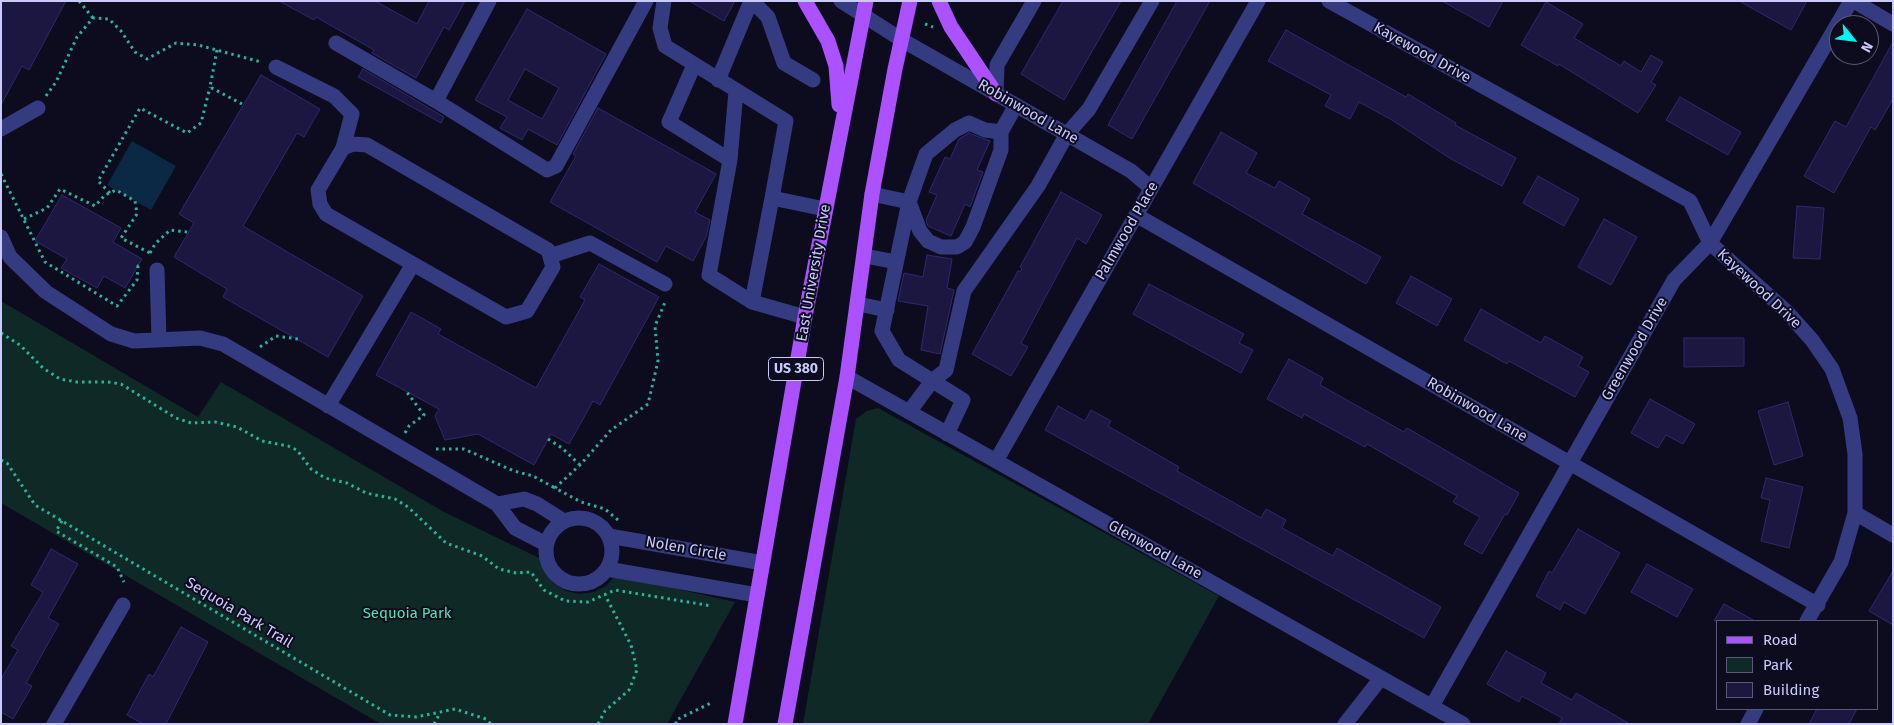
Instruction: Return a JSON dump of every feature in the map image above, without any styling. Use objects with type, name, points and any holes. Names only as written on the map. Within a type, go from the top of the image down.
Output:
[{"type":"main road","points":[[805,1],[828,41],[836,66],[839,90],[838,140]]},
{"type":"main road","name":"US 380","points":[[786,724],[858,304],[872,194],[910,1]]},
{"type":"main road","points":[[939,1],[951,27],[996,94]]},
{"type":"main road","name":"East University Drive","points":[[735,724],[805,317],[865,8]]},
{"type":"street","points":[[436,101],[490,1]]},
{"type":"street","points":[[336,43],[436,101],[546,170],[556,166],[646,1]]},
{"type":"street","points":[[664,1],[660,28],[665,46],[786,121],[752,302]]},
{"type":"street","points":[[718,80],[751,1],[768,17],[784,63],[813,80]]},
{"type":"street","name":"Robinwood Lane","points":[[841,1],[865,8],[902,40],[1131,170],[1152,188]]},
{"type":"street","points":[[996,94],[997,65],[1034,1]]},
{"type":"street","points":[[909,412],[932,381],[946,370],[964,291],[1038,186],[1067,134],[1088,109],[1152,1]]},
{"type":"street","name":"Palmwood Place","points":[[996,461],[1258,1]]},
{"type":"street","name":"Kayewood Drive","points":[[1329,1],[1690,201],[1710,243],[1786,311],[1812,340],[1832,369],[1850,418],[1856,454],[1855,513],[1842,562],[1809,620]]},
{"type":"street","points":[[1853,1],[1893,24]]},
{"type":"street","name":"Greenwood Drive","points":[[1432,706],[1674,280],[1710,243],[1853,1]]},
{"type":"street","points":[[694,65],[669,122],[730,160]]},
{"type":"street","points":[[276,67],[334,96],[352,114],[343,148],[318,190],[320,204],[326,214],[506,317],[527,311],[553,266],[548,250],[367,145],[353,144],[343,148]]},
{"type":"street","points":[[736,91],[730,160],[709,274],[752,302],[805,317]]},
{"type":"street","points":[[909,202],[920,231],[928,241],[941,247],[957,248],[965,242],[973,227],[1001,150],[1001,132],[1016,105]]},
{"type":"street","points":[[1,129],[38,108]]},
{"type":"street","points":[[948,434],[963,400],[898,360],[882,331],[909,202],[926,154],[955,130],[969,123],[985,130],[1001,132]]},
{"type":"street","points":[[872,194],[909,202]]},
{"type":"street","points":[[772,198],[825,209]]},
{"type":"street","name":"Robinwood Lane","points":[[1136,215],[1818,605]]},
{"type":"street","points":[[1,237],[10,257],[46,292],[111,334],[134,341],[200,338],[223,344],[497,504],[515,528],[546,544]]},
{"type":"street","points":[[550,256],[590,243],[666,284]]},
{"type":"street","points":[[865,256],[896,262]]},
{"type":"street","points":[[328,406],[413,264]]},
{"type":"street","points":[[150,268],[159,340]]},
{"type":"street","points":[[858,304],[887,310]]},
{"type":"street","name":"Glenwood Lane","points":[[846,377],[1463,724]]},
{"type":"street","points":[[497,504],[524,499],[537,504],[564,521]]},
{"type":"street","points":[[1855,513],[1893,535]]},
{"type":"street","points":[[586,518],[604,528],[610,536],[613,547],[612,559],[607,569],[599,578],[589,583],[578,585],[566,582],[549,567],[546,556],[546,544],[550,534],[564,521],[586,518]]},
{"type":"street","name":"Nolen Circle","points":[[610,536],[763,562]]},
{"type":"street","points":[[607,569],[757,595]]},
{"type":"street","points":[[54,724],[123,605]]},
{"type":"street","points":[[1344,724],[1381,678]]},
{"type":"street","points":[[1748,724],[1755,710]]},
{"type":"path","points":[[79,1],[94,18],[109,19],[121,30],[135,52],[147,59],[176,43],[198,45],[276,67]]},
{"type":"path","points":[[38,108],[56,82],[76,37],[94,18]]},
{"type":"path","points":[[110,193],[98,181],[140,108],[187,133],[201,123],[217,50]]},
{"type":"path","points":[[210,86],[242,104]]},
{"type":"path","points":[[1,174],[45,262],[118,306],[138,280],[138,266],[150,268],[150,253],[155,244],[170,230],[188,232]]},
{"type":"path","points":[[24,218],[47,208],[60,189],[95,206],[116,190],[135,201],[137,214],[121,238],[150,253]]},
{"type":"path","points":[[555,488],[580,465],[611,430],[648,404],[658,361],[655,326],[668,298],[666,284]]},
{"type":"path","points":[[1,333],[20,345],[43,368],[60,379],[77,382],[121,384],[176,418],[191,423],[215,422],[237,427],[262,441],[288,446],[297,450],[312,469],[325,478],[347,483],[366,493],[395,499],[408,507],[446,543],[482,556],[499,569],[516,573],[531,572],[544,590],[554,597],[565,601],[582,602],[595,600],[615,590],[712,606]]},
{"type":"path","points":[[251,361],[260,348],[276,336],[298,339]]},
{"type":"path","points":[[404,436],[409,426],[424,415],[406,391]]},
{"type":"path","points":[[396,431],[412,440]]},
{"type":"path","points":[[548,439],[562,448],[580,465]]},
{"type":"path","points":[[427,449],[464,449],[514,471],[533,476],[581,502]]},
{"type":"path","name":"Sequoia Park Trail","points":[[1,460],[7,463],[35,505],[390,715],[416,717],[455,709],[486,719],[491,724]]},
{"type":"path","points":[[62,521],[56,531],[117,567],[124,582]]},
{"type":"path","points":[[598,724],[605,711],[629,690],[637,670],[631,645],[605,595]]},
{"type":"path","points":[[676,724],[676,720],[713,702]]},
{"type":"path","points":[[434,724],[440,712]]},
{"type":"green space","name":"Sequoia Park","points":[[1,301],[198,417],[221,382],[444,512],[541,559],[545,572],[554,583],[566,591],[579,594],[594,592],[606,586],[616,575],[735,602],[667,724],[381,724],[1,503]]},
{"type":"green space","points":[[878,408],[1219,596],[1148,724],[803,724],[856,419],[867,411]]},
{"type":"water","points":[[132,141],[176,166],[151,210],[107,185]]},
{"type":"building","points":[[1,1],[66,1],[29,70],[22,66],[1,105]]},
{"type":"building","points":[[279,1],[375,1],[417,24],[429,1],[465,1],[449,30],[444,27],[416,78],[372,53],[374,50],[316,17],[314,20]]},
{"type":"building","points":[[689,1],[735,1],[724,21]]},
{"type":"building","points":[[1063,1],[1121,1],[1064,100],[1021,74]]},
{"type":"building","points":[[1177,1],[1210,1],[1132,139],[1108,125]]},
{"type":"building","points":[[1442,1],[1503,1],[1489,27]]},
{"type":"building","points":[[1739,1],[1807,1],[1791,30]]},
{"type":"building","points":[[1546,2],[1583,24],[1574,38],[1621,66],[1624,61],[1641,72],[1651,55],[1663,62],[1651,82],[1656,85],[1638,113],[1559,64],[1558,66],[1521,45]]},
{"type":"building","points":[[527,9],[606,54],[557,145],[528,129],[522,140],[500,128],[507,117],[475,100]],"holes":[[[525,69],[559,88],[542,119],[508,100]]]},
{"type":"building","points":[[1286,30],[1406,97],[1408,94],[1456,123],[1455,125],[1516,158],[1502,186],[1451,159],[1392,120],[1359,102],[1350,119],[1325,106],[1331,95],[1268,61]]},
{"type":"building","points":[[1893,42],[1893,99],[1875,130],[1871,127],[1834,193],[1804,176],[1835,121],[1846,127]]},
{"type":"building","points":[[363,69],[444,117],[441,123],[358,77]]},
{"type":"building","points":[[261,75],[320,109],[304,137],[297,133],[243,226],[363,296],[328,357],[223,297],[227,289],[174,257],[194,223],[179,214]]},
{"type":"building","points":[[1680,97],[1741,132],[1728,155],[1666,120]]},
{"type":"building","points":[[598,108],[716,174],[695,212],[710,220],[706,237],[693,261],[666,246],[657,262],[550,202],[576,156],[573,154]]},
{"type":"building","points":[[1221,132],[1257,153],[1246,173],[1275,188],[1279,181],[1310,199],[1302,214],[1381,257],[1366,284],[1193,183]]},
{"type":"building","points":[[969,133],[990,141],[977,170],[983,172],[970,207],[965,204],[951,236],[928,226],[926,220],[937,195],[929,192],[945,157],[950,159],[959,139]]},
{"type":"building","points":[[1538,176],[1579,199],[1564,226],[1523,203]]},
{"type":"building","points":[[1061,192],[1102,215],[1086,244],[1077,238],[1021,343],[1028,347],[1011,376],[972,354],[1018,271],[1021,271],[1022,268],[1020,267]]},
{"type":"building","points":[[62,195],[121,228],[113,242],[142,259],[125,288],[104,276],[97,288],[61,268],[67,259],[35,241]]},
{"type":"building","points":[[1797,206],[1824,208],[1820,259],[1793,258]]},
{"type":"building","points":[[1604,219],[1637,237],[1611,285],[1578,267]]},
{"type":"building","points":[[927,255],[952,259],[947,288],[954,290],[940,354],[921,350],[928,306],[898,301],[904,273],[923,277]]},
{"type":"building","points":[[599,264],[659,297],[600,405],[593,401],[569,444],[551,434],[534,465],[478,434],[445,440],[435,416],[439,409],[376,375],[411,312],[441,329],[438,334],[536,388],[585,300],[580,297]]},
{"type":"building","points":[[1411,276],[1452,299],[1437,326],[1396,303]]},
{"type":"building","points":[[1149,284],[1244,334],[1239,343],[1253,350],[1241,373],[1133,314]]},
{"type":"building","points":[[1481,309],[1541,343],[1545,336],[1583,357],[1578,366],[1589,372],[1575,397],[1509,361],[1507,364],[1464,340]]},
{"type":"building","points":[[1684,338],[1744,338],[1744,366],[1684,367]]},
{"type":"building","points":[[1289,359],[1323,378],[1320,385],[1404,432],[1407,428],[1519,493],[1482,554],[1464,544],[1480,517],[1453,502],[1457,496],[1367,444],[1365,447],[1304,414],[1302,418],[1267,399]]},
{"type":"building","points":[[1650,399],[1695,424],[1683,444],[1666,435],[1658,448],[1631,433]]},
{"type":"building","points":[[1788,402],[1803,456],[1774,465],[1758,411]]},
{"type":"building","points":[[1058,406],[1085,421],[1091,410],[1111,421],[1108,426],[1179,467],[1177,471],[1261,518],[1266,509],[1286,520],[1282,528],[1333,556],[1337,548],[1441,607],[1424,638],[1045,430]]},
{"type":"building","points":[[1766,478],[1803,487],[1789,548],[1761,541],[1770,500],[1761,498]]},
{"type":"building","points":[[1578,529],[1620,553],[1585,614],[1564,602],[1560,610],[1536,596],[1549,571],[1552,573]]},
{"type":"building","points":[[51,549],[78,564],[48,618],[59,624],[26,683],[32,686],[13,719],[1,712],[1,679],[18,650],[11,646],[43,592],[31,585]]},
{"type":"building","points":[[1647,564],[1693,589],[1677,617],[1631,592]]},
{"type":"building","points":[[1893,571],[1893,625],[1869,611]]},
{"type":"building","points":[[1724,604],[1753,620],[1716,620],[1714,621]]},
{"type":"building","points":[[181,627],[208,642],[166,724],[143,724],[127,715],[149,674],[153,677]]},
{"type":"building","points":[[1506,651],[1546,673],[1541,683],[1572,700],[1576,693],[1630,724],[1559,724],[1562,718],[1522,696],[1519,702],[1487,684]]},
{"type":"building","points":[[1816,710],[1856,710],[1849,724],[1809,724]]}]
